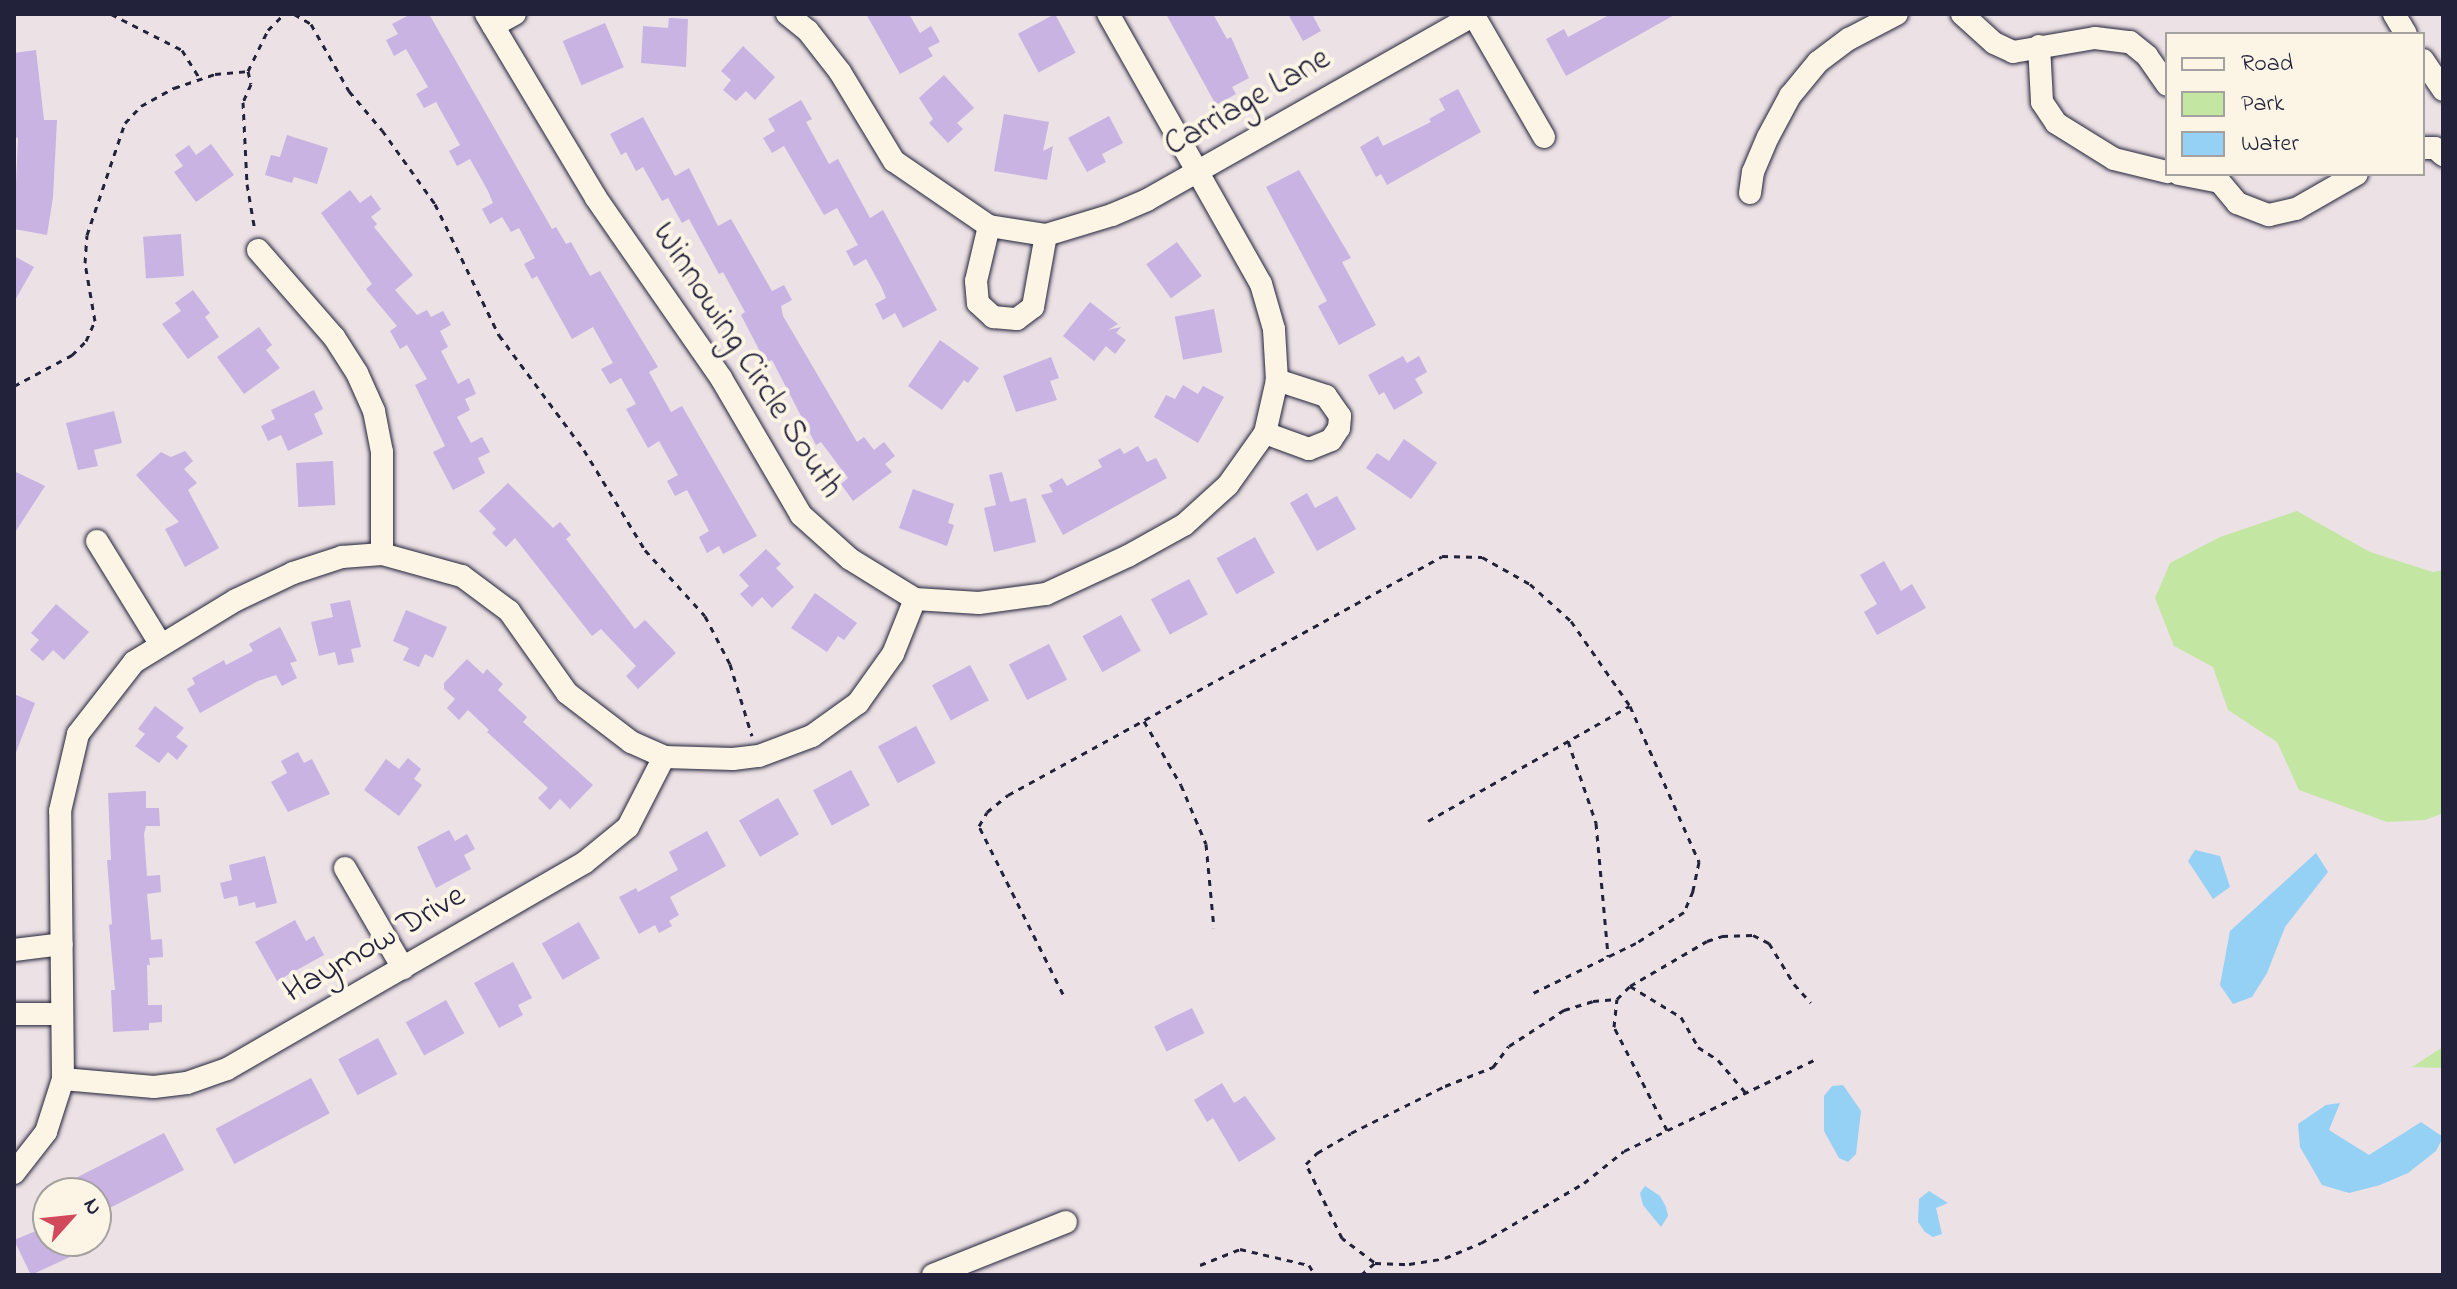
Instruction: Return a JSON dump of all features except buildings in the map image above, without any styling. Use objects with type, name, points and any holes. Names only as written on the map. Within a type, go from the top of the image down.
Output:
[{"type":"street","points":[[489,20],[515,14]]},
{"type":"street","name":"Carriage Lane","points":[[787,14],[808,31],[840,72],[894,161],[989,226],[1046,235],[1112,215],[1198,171],[1474,14]]},
{"type":"street","points":[[1108,14],[1261,284],[1274,329],[1277,380],[1265,433],[1309,449],[1331,440],[1339,428],[1340,416],[1326,396],[1277,380]]},
{"type":"street","points":[[1474,14],[1544,137]]},
{"type":"street","points":[[1750,193],[1753,172],[1790,96],[1818,62],[1849,39],[1897,14]]},
{"type":"street","points":[[1962,14],[1994,43],[2013,52],[2095,38],[2130,42],[2147,56],[2165,82]]},
{"type":"street","points":[[2394,14],[2405,32]]},
{"type":"street","name":"Winnowing Circle South","points":[[489,20],[596,198],[721,378],[801,515],[850,559],[915,599],[979,603],[1046,594],[1128,556],[1184,525],[1228,485],[1265,433]]},
{"type":"street","points":[[2039,46],[2042,102],[2056,123],[2114,159],[2165,172]]},
{"type":"street","points":[[2425,63],[2443,90]]},
{"type":"street","points":[[2425,148],[2435,148],[2443,155]]},
{"type":"street","points":[[2214,177],[2237,203],[2269,215],[2296,209],[2354,176]]},
{"type":"street","points":[[989,226],[976,281],[978,303],[993,317],[1017,319],[1033,307],[1046,235]]},
{"type":"street","points":[[258,250],[334,337],[357,373],[374,411],[382,452],[382,554]]},
{"type":"street","points":[[97,541],[161,645]]},
{"type":"street","points":[[14,1173],[46,1132],[63,1079],[60,811],[78,734],[134,662],[236,600],[293,573],[342,557],[382,554],[462,576],[509,611],[567,693],[631,742],[664,757],[733,759],[759,756],[812,736],[858,703],[893,654],[915,599]]},
{"type":"street","name":"Haymow Drive","points":[[63,1079],[154,1087],[187,1083],[227,1069],[584,863],[628,827],[664,757]]},
{"type":"street","points":[[345,868],[403,968]]},
{"type":"street","points":[[14,950],[62,944]]},
{"type":"street","points":[[14,1014],[61,1014]]},
{"type":"street","points":[[933,1275],[1066,1222]]},
{"type":"path","points":[[111,14],[182,50],[200,79]]},
{"type":"path","points":[[14,386],[72,355],[86,341],[95,321],[85,263],[87,235],[125,123],[141,106],[200,79],[248,71],[254,66],[268,30],[284,14]]},
{"type":"path","points":[[294,14],[311,24],[349,91],[410,166],[435,204],[499,335],[584,450],[645,550],[705,616],[730,664],[759,756]]},
{"type":"path","points":[[248,71],[251,84],[243,102],[247,184],[258,250]]},
{"type":"path","points":[[1063,994],[979,826],[987,812],[1008,795],[1442,556],[1482,557],[1530,584],[1571,621],[1630,706],[1699,862],[1684,912],[1608,956],[1531,994]]},
{"type":"path","points":[[1428,821],[1630,706]]},
{"type":"path","points":[[1144,721],[1181,785],[1206,844],[1214,928]]},
{"type":"path","points":[[1568,740],[1596,823],[1608,956]]},
{"type":"path","points":[[1667,1130],[1614,1027],[1617,999],[1630,986],[1707,941],[1736,934],[1753,935],[1769,943],[1794,984],[1811,1003]]},
{"type":"path","points":[[1630,986],[1681,1017],[1698,1047],[1718,1060],[1745,1093]]},
{"type":"path","points":[[1617,999],[1593,1001],[1564,1010],[1509,1046],[1493,1067],[1445,1086],[1317,1153],[1306,1164],[1342,1238],[1375,1263],[1409,1264],[1445,1258],[1481,1243],[1584,1183],[1624,1151],[1814,1060]]},
{"type":"path","points":[[1200,1265],[1240,1249],[1309,1265],[1315,1275]]},
{"type":"path","points":[[1361,1275],[1375,1263]]},
{"type":"green space","points":[[2297,511],[2370,552],[2433,572],[2443,570],[2443,813],[2425,820],[2387,822],[2299,790],[2277,742],[2228,710],[2213,667],[2174,646],[2155,598],[2170,563],[2220,537]]},
{"type":"green space","points":[[2443,1047],[2443,1068],[2412,1067]]},
{"type":"water","points":[[2195,850],[2220,856],[2230,887],[2213,899],[2188,861]]},
{"type":"water","points":[[2316,853],[2328,872],[2285,927],[2267,973],[2252,997],[2233,1004],[2220,985],[2230,931]]},
{"type":"water","points":[[1843,1085],[1861,1111],[1856,1154],[1848,1162],[1839,1158],[1824,1131],[1824,1096],[1832,1086]]},
{"type":"water","points":[[2340,1103],[2329,1130],[2369,1155],[2421,1122],[2443,1137],[2436,1151],[2408,1173],[2380,1185],[2349,1193],[2322,1185],[2300,1147],[2298,1124],[2326,1105]]},
{"type":"water","points":[[1645,1186],[1660,1196],[1666,1207],[1668,1216],[1661,1227],[1643,1205],[1640,1193]]},
{"type":"water","points":[[1929,1191],[1948,1203],[1936,1208],[1942,1234],[1933,1237],[1918,1222],[1919,1199]]}]
